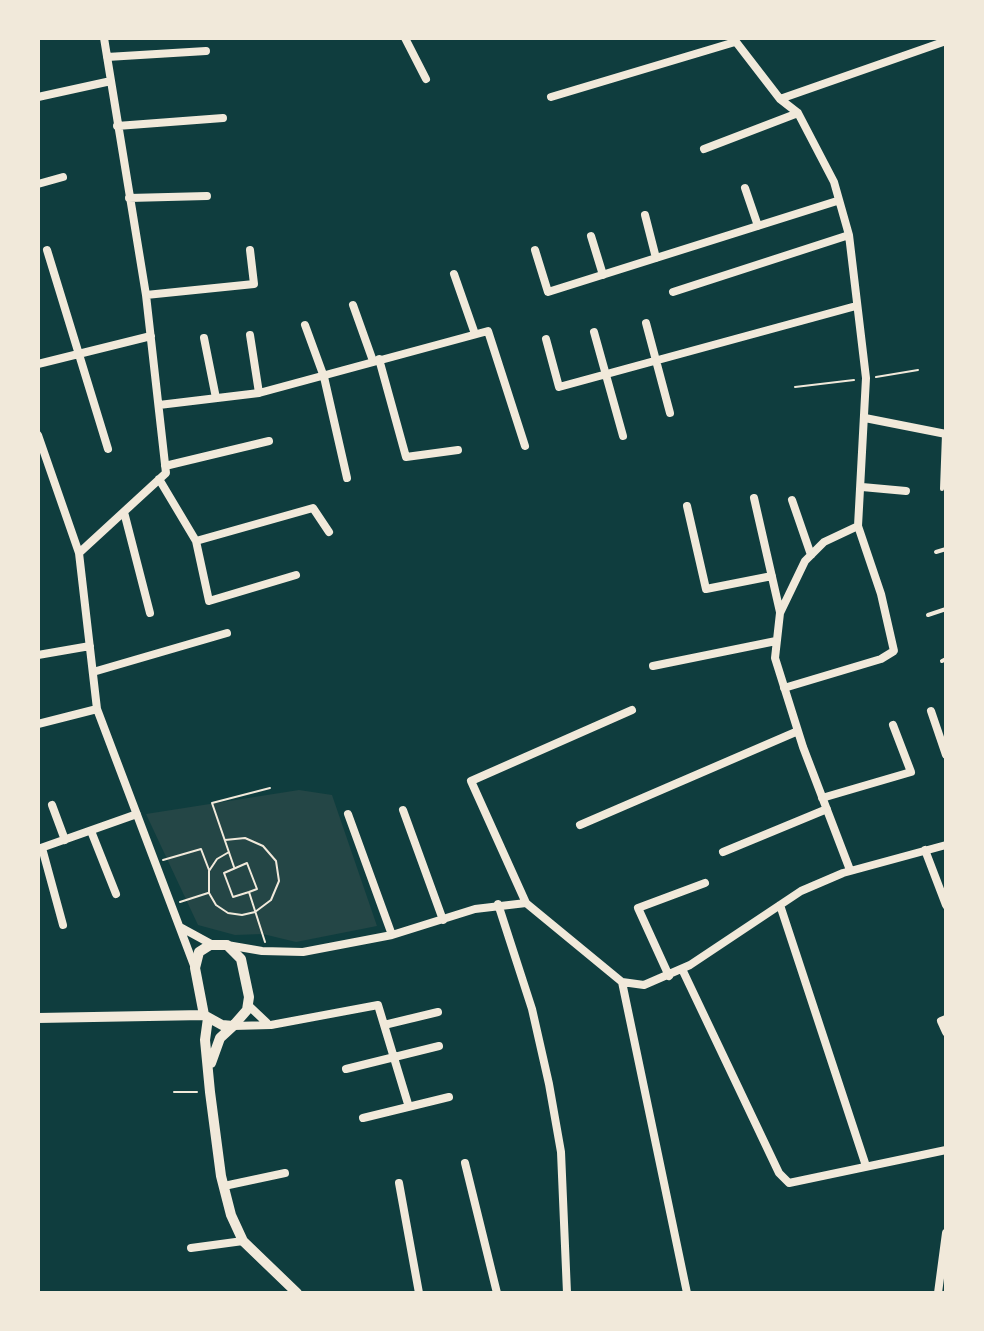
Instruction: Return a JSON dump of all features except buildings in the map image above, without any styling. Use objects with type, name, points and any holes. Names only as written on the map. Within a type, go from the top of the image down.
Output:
[{"type":"street","points":[[79,553],[166,473],[146,295],[104,38]]},
{"type":"street","points":[[405,38],[426,79]]},
{"type":"street","points":[[551,97],[734,40],[780,99],[798,113],[834,182],[849,235],[866,378],[858,526],[881,594],[894,651],[881,659],[784,688]]},
{"type":"street","points":[[780,99],[946,41]]},
{"type":"street","points":[[107,57],[206,51]]},
{"type":"street","points":[[38,97],[111,81]]},
{"type":"street","points":[[704,149],[798,113]]},
{"type":"street","points":[[117,126],[223,118]]},
{"type":"street","points":[[38,184],[63,177]]},
{"type":"street","points":[[745,188],[758,226]]},
{"type":"street","points":[[129,198],[207,196]]},
{"type":"street","points":[[535,250],[548,292],[837,201]]},
{"type":"street","points":[[645,215],[656,258]]},
{"type":"street","points":[[673,292],[849,235]]},
{"type":"street","points":[[591,236],[603,275]]},
{"type":"street","points":[[47,250],[108,449]]},
{"type":"street","points":[[146,295],[254,284],[250,250]]},
{"type":"street","points":[[454,274],[475,334]]},
{"type":"street","points":[[353,305],[376,360],[406,457],[458,450]]},
{"type":"street","points":[[546,339],[559,387],[856,306]]},
{"type":"street","points":[[646,323],[670,413]]},
{"type":"street","points":[[305,325],[324,377],[347,478]]},
{"type":"street","points":[[159,405],[259,393],[488,331],[525,446]]},
{"type":"street","points":[[594,332],[623,436]]},
{"type":"street","points":[[250,335],[259,393]]},
{"type":"street","points":[[38,364],[151,336]]},
{"type":"street","points":[[204,338],[216,398]]},
{"type":"street","points":[[865,418],[945,434]]},
{"type":"street","points":[[38,435],[79,553],[97,709],[195,968],[206,1016],[210,1092],[231,1215],[243,1241],[297,1293]]},
{"type":"street","points":[[165,466],[269,441]]},
{"type":"street","points":[[159,479],[196,541],[209,601],[296,575]]},
{"type":"street","points":[[862,487],[906,491]]},
{"type":"street","points":[[754,498],[780,613]]},
{"type":"street","points":[[792,500],[811,555]]},
{"type":"street","points":[[687,506],[706,589],[772,576]]},
{"type":"street","points":[[196,541],[313,508],[329,532]]},
{"type":"street","points":[[124,512],[150,613]]},
{"type":"street","points":[[850,870],[798,731],[775,658],[780,613],[811,555],[824,542],[858,526]]},
{"type":"street","points":[[93,672],[227,633]]},
{"type":"street","points":[[653,666],[776,641]]},
{"type":"street","points":[[38,655],[90,646]]},
{"type":"street","points":[[38,724],[97,709]]},
{"type":"street","points":[[632,710],[471,781],[526,903],[622,982],[644,985],[669,976],[801,891],[850,870],[946,845]]},
{"type":"street","points":[[931,711],[946,755]]},
{"type":"street","points":[[822,798],[911,772],[893,725]]},
{"type":"street","points":[[580,825],[798,731]]},
{"type":"street","points":[[52,805],[65,840]]},
{"type":"street","points":[[723,852],[827,809]]},
{"type":"street","points":[[403,810],[443,920]]},
{"type":"street","points":[[63,925],[40,848],[137,814]]},
{"type":"street","points":[[348,814],[392,935]]},
{"type":"street","points":[[91,831],[116,894]]},
{"type":"street","points":[[925,850],[946,905]]},
{"type":"street","points":[[669,976],[638,908],[705,883]]},
{"type":"street","points":[[195,968],[199,952],[213,945],[246,945],[265,951],[303,952],[392,935],[498,904],[526,903]]},
{"type":"street","points":[[498,904],[532,1009],[549,1084],[561,1152],[567,1293]]},
{"type":"street","points":[[780,905],[866,1166]]},
{"type":"street","points":[[180,927],[213,945]]},
{"type":"street","points":[[227,945],[241,959],[248,1005],[260,1019],[271,1025]]},
{"type":"street","points":[[241,959],[265,951]]},
{"type":"street","points":[[682,969],[779,1173],[789,1183],[946,1150]]},
{"type":"street","points":[[622,982],[687,1293]]},
{"type":"street","points":[[210,1069],[214,1049],[242,1018],[248,1005]]},
{"type":"street","points":[[38,1018],[206,1016],[222,1025],[271,1025],[378,1005],[408,1104]]},
{"type":"street","points":[[384,1025],[438,1012]]},
{"type":"street","points":[[946,1019],[941,1021],[946,1032]]},
{"type":"street","points":[[346,1069],[439,1046]]},
{"type":"street","points":[[363,1118],[408,1104],[449,1097]]},
{"type":"street","points":[[465,1163],[497,1293]]},
{"type":"street","points":[[224,1186],[285,1173]]},
{"type":"street","points":[[399,1183],[419,1293]]},
{"type":"street","points":[[938,1293],[946,1233]]},
{"type":"street","points":[[191,1248],[243,1241]]},
{"type":"lane","points":[[942,489],[945,434]]},
{"type":"lane","points":[[936,552],[946,549]]},
{"type":"lane","points":[[928,615],[946,609]]},
{"type":"path","points":[[235,868],[212,803],[270,788]]},
{"type":"path","points":[[155,862],[201,849],[209,871],[209,893],[216,905],[228,913],[242,915],[255,912],[271,900],[275,891],[279,881],[276,861],[263,846],[245,838],[225,840]]},
{"type":"path","points":[[209,871],[217,859],[229,852]]},
{"type":"path","points":[[247,863],[257,889],[249,892],[233,897],[224,873],[247,863]]},
{"type":"path","points":[[249,892],[265,951]]},
{"type":"path","points":[[171,905],[209,893]]},
{"type":"path","points":[[174,1092],[210,1092]]},
{"type":"shaded area","points":[[299,790],[332,795],[377,926],[296,942],[263,934],[235,935],[198,925],[146,814]]}]
